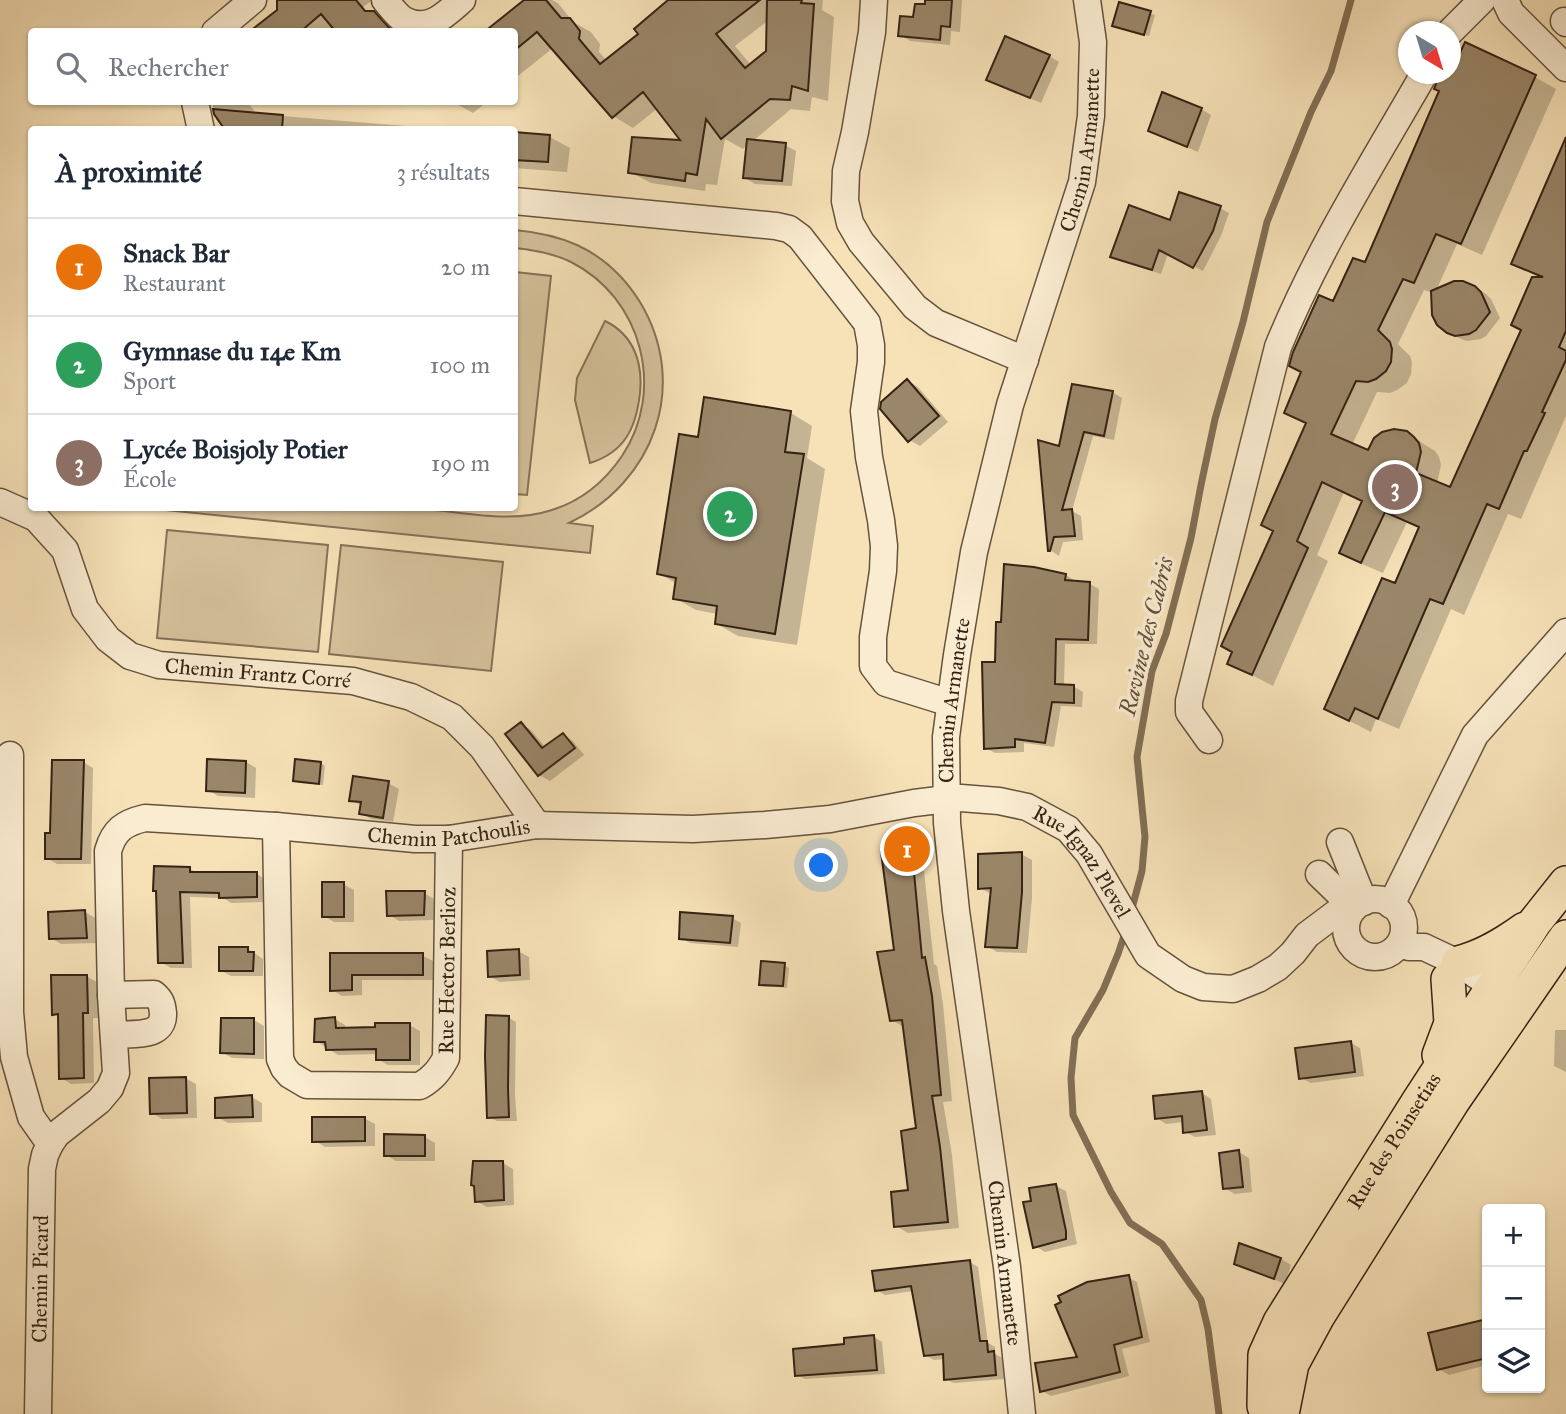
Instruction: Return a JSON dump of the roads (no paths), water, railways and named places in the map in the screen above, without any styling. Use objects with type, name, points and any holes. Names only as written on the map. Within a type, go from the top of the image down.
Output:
[{"type":"main road","name":"Rue des Poinsetias","points":[[1267,1414],[1264,1406],[1265,1355],[1280,1322],[1418,1102],[1493,998],[1535,922],[1566,883]]},
{"type":"main road","points":[[1418,1102],[1451,1023],[1453,971],[1508,942],[1535,922]]},
{"type":"main road","name":"Rue des Poinsetias","points":[[1282,1414],[1292,1364],[1318,1317],[1453,1101],[1566,937]]},
{"type":"street","points":[[220,28],[253,0]]},
{"type":"street","points":[[385,0],[402,20],[421,26],[439,20],[462,0]]},
{"type":"street","points":[[874,0],[868,57],[846,171],[845,201],[850,223],[861,242],[915,307],[936,323],[1025,360]]},
{"type":"street","name":"Chemin Armanette","points":[[1022,1414],[1007,1267],[956,911],[947,823],[946,737],[974,552],[1010,405],[1082,182],[1091,116],[1093,42],[1087,0]]},
{"type":"street","points":[[1461,21],[1482,0]]},
{"type":"street","points":[[1505,0],[1511,13],[1566,68]]},
{"type":"street","points":[[1209,740],[1189,712],[1189,701],[1278,347],[1293,309],[1329,239],[1418,84]]},
{"type":"street","points":[[196,105],[200,126]]},
{"type":"street","points":[[518,201],[776,226],[789,229],[800,237],[867,323],[871,345],[864,411],[884,546],[873,637],[873,666],[886,682],[950,703]]},
{"type":"street","name":"Chemin Frantz Corré","points":[[0,502],[36,519],[65,550],[85,609],[108,639],[130,656],[159,665],[353,681],[411,697],[452,717],[482,747],[537,825]]},
{"type":"street","points":[[1391,905],[1475,735],[1566,632]]},
{"type":"street","points":[[10,755],[10,1012],[14,1057],[31,1117],[50,1144],[57,1134],[99,1101],[110,1088],[116,1073],[111,995],[154,994],[161,1000],[163,1021],[154,1032],[114,1035]]},
{"type":"street","name":"Chemin Patchoulis","points":[[111,995],[108,851],[111,838],[131,821],[145,818],[276,826],[415,839],[449,839],[537,825],[693,829],[765,825],[830,819],[947,799]]},
{"type":"street","name":"Rue Ignaz Plevel","points":[[947,799],[999,801],[1027,807],[1068,829],[1089,854],[1149,955],[1183,979],[1203,987],[1233,989],[1278,967],[1293,953]]},
{"type":"street","name":"Rue Hector Berlioz","points":[[276,826],[280,1059],[289,1075],[307,1085],[421,1086],[436,1075],[441,1067],[446,1058],[449,839]]},
{"type":"street","points":[[1340,842],[1359,905]]},
{"type":"street","points":[[1319,874],[1359,905]]},
{"type":"street","points":[[1293,953],[1307,935],[1339,911],[1378,899],[1387,902],[1401,916],[1405,944]]},
{"type":"street","points":[[1359,905],[1347,920],[1345,930],[1348,940],[1360,954],[1378,957],[1387,955],[1405,944],[1424,947],[1493,998],[1530,991]]},
{"type":"street","points":[[1293,953],[1319,944],[1351,944]]},
{"type":"street","points":[[1453,1101],[1462,1074],[1495,1023],[1493,998]]},
{"type":"street","name":"Chemin Picard","points":[[38,1414],[43,1169],[50,1144]]},
{"type":"waterway","name":"Ravine des Cabris","points":[[1131,912],[1142,871],[1145,837],[1137,757],[1152,671],[1166,634],[1191,538],[1215,419],[1243,322],[1267,222],[1311,112],[1331,71],[1351,0]]},
{"type":"waterway","name":"Ravine des Cabris","points":[[1126,930],[1103,990],[1075,1038],[1071,1078],[1073,1115],[1111,1192],[1130,1223],[1162,1244],[1201,1300],[1208,1329],[1219,1414]]},
{"type":"place","name":"Lycée Boisjoly Potier","points":[[1395,487]]},
{"type":"place","name":"Gymnase du 14e Km","points":[[730,514]]},
{"type":"place","name":"Snack Bar","points":[[907,849]]}]
